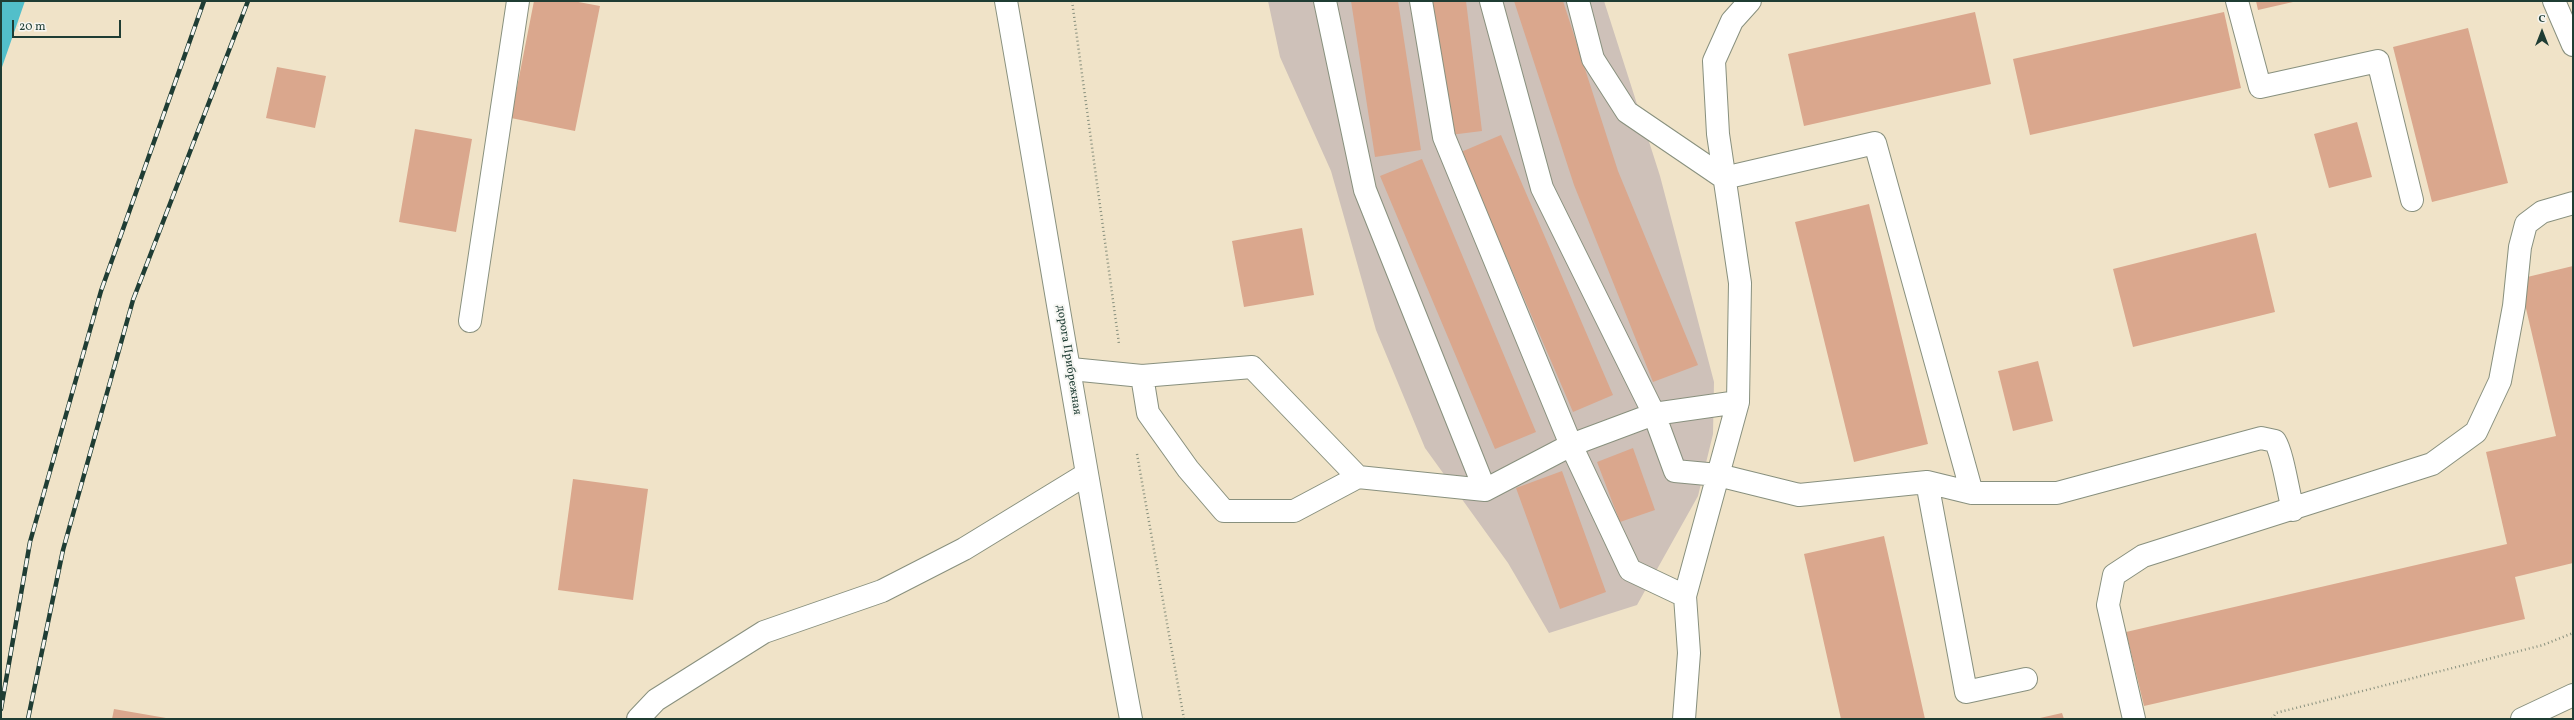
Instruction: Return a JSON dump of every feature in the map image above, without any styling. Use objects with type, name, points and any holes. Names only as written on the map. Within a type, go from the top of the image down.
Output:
[{"type":"main road","points":[[470,321],[518,1]]},
{"type":"main road","name":"дорога Прибрежная","points":[[1006,1],[1070,369],[1085,475],[1131,719]]},
{"type":"main road","points":[[1324,1],[1365,190],[1485,490]]},
{"type":"main road","points":[[1421,1],[1444,137],[1571,444],[1630,570],[1684,596]]},
{"type":"main road","points":[[1491,1],[1542,188],[1654,414],[1675,471],[1718,475],[1799,495],[1926,482],[1972,493],[2057,493],[2261,438],[2275,441],[2281,451],[2282,466],[2293,510]]},
{"type":"main road","points":[[1578,1],[1593,59],[1627,112],[1724,178],[1875,143],[1972,493]]},
{"type":"main road","points":[[1684,719],[1689,653],[1684,596],[1738,402],[1740,283],[1718,134],[1714,61],[1732,21],[1750,1]]},
{"type":"main road","points":[[2237,1],[2260,87],[2378,61],[2412,200]]},
{"type":"main road","points":[[2554,1],[2573,45]]},
{"type":"main road","points":[[2134,719],[2108,604],[2114,575],[2143,556],[2293,510],[2432,464],[2476,432],[2500,381],[2514,306],[2520,247],[2526,224],[2542,212],[2573,203]]},
{"type":"main road","points":[[1070,369],[1142,376],[1252,367],[1358,477]]},
{"type":"main road","points":[[1142,376],[1148,413],[1188,470],[1224,511],[1294,511],[1358,477],[1485,490],[1571,444],[1654,414],[1738,402]]},
{"type":"main road","points":[[638,719],[656,700],[764,632],[882,590],[964,549],[1085,475]]},
{"type":"main road","points":[[1926,482],[1966,692],[2026,679]]},
{"type":"main road","points":[[2522,719],[2573,695]]},
{"type":"path","points":[[2272,719],[2276,714],[2543,645],[2573,633]]},
{"type":"shaded area","points":[[1268,1],[1604,1],[1660,176],[1714,382],[1713,434],[1698,496],[1637,605],[1549,633],[1508,563],[1425,448],[1376,330],[1331,171],[1280,57]]},
{"type":"water","points":[[1,1],[25,1],[1,70]]},
{"type":"building","points":[[534,1],[573,1],[600,6],[575,131],[511,118]]},
{"type":"building","points":[[1351,1],[1398,1],[1421,150],[1375,157]]},
{"type":"building","points":[[1432,1],[1466,1],[1482,131],[1450,135]]},
{"type":"building","points":[[1514,1],[1563,1],[1618,171],[1698,365],[1653,382],[1574,185]]},
{"type":"building","points":[[2256,1],[2293,1],[2293,2],[2258,10]]},
{"type":"building","points":[[1975,12],[1991,84],[1804,126],[1788,54]]},
{"type":"building","points":[[2224,12],[2241,88],[2030,135],[2013,59]]},
{"type":"building","points":[[2468,28],[2508,183],[2432,202],[2393,47]]},
{"type":"building","points":[[277,67],[326,76],[315,128],[266,118]]},
{"type":"building","points":[[2357,122],[2372,177],[2329,188],[2314,134]]},
{"type":"building","points":[[415,129],[472,139],[456,232],[399,222]]},
{"type":"building","points":[[1501,135],[1613,395],[1573,412],[1461,152]]},
{"type":"building","points":[[1422,159],[1536,432],[1495,449],[1380,176]]},
{"type":"building","points":[[1869,204],[1928,444],[1854,462],[1795,222]]},
{"type":"building","points":[[1302,228],[1314,295],[1244,307],[1232,241]]},
{"type":"building","points":[[2256,233],[2275,312],[2133,347],[2113,269]]},
{"type":"building","points":[[2573,266],[2573,563],[2515,577],[2525,619],[2144,706],[2126,632],[2507,544],[2486,452],[2556,436],[2519,279]]},
{"type":"building","points":[[2038,361],[2053,421],[2013,431],[1998,371]]},
{"type":"building","points":[[1633,448],[1655,510],[1620,522],[1597,462]]},
{"type":"building","points":[[1562,471],[1606,592],[1560,609],[1516,488]]},
{"type":"building","points":[[573,479],[648,489],[633,600],[558,590]]},
{"type":"building","points":[[1884,536],[1925,719],[1841,719],[1804,554]]},
{"type":"building","points":[[114,709],[166,718],[166,719],[112,719]]},
{"type":"building","points":[[2062,713],[2064,719],[2040,719],[2040,718]]},
{"type":"railway","points":[[1,709],[30,542],[101,291],[204,1]]},
{"type":"railway","points":[[28,719],[63,550],[133,300],[248,1]]}]
